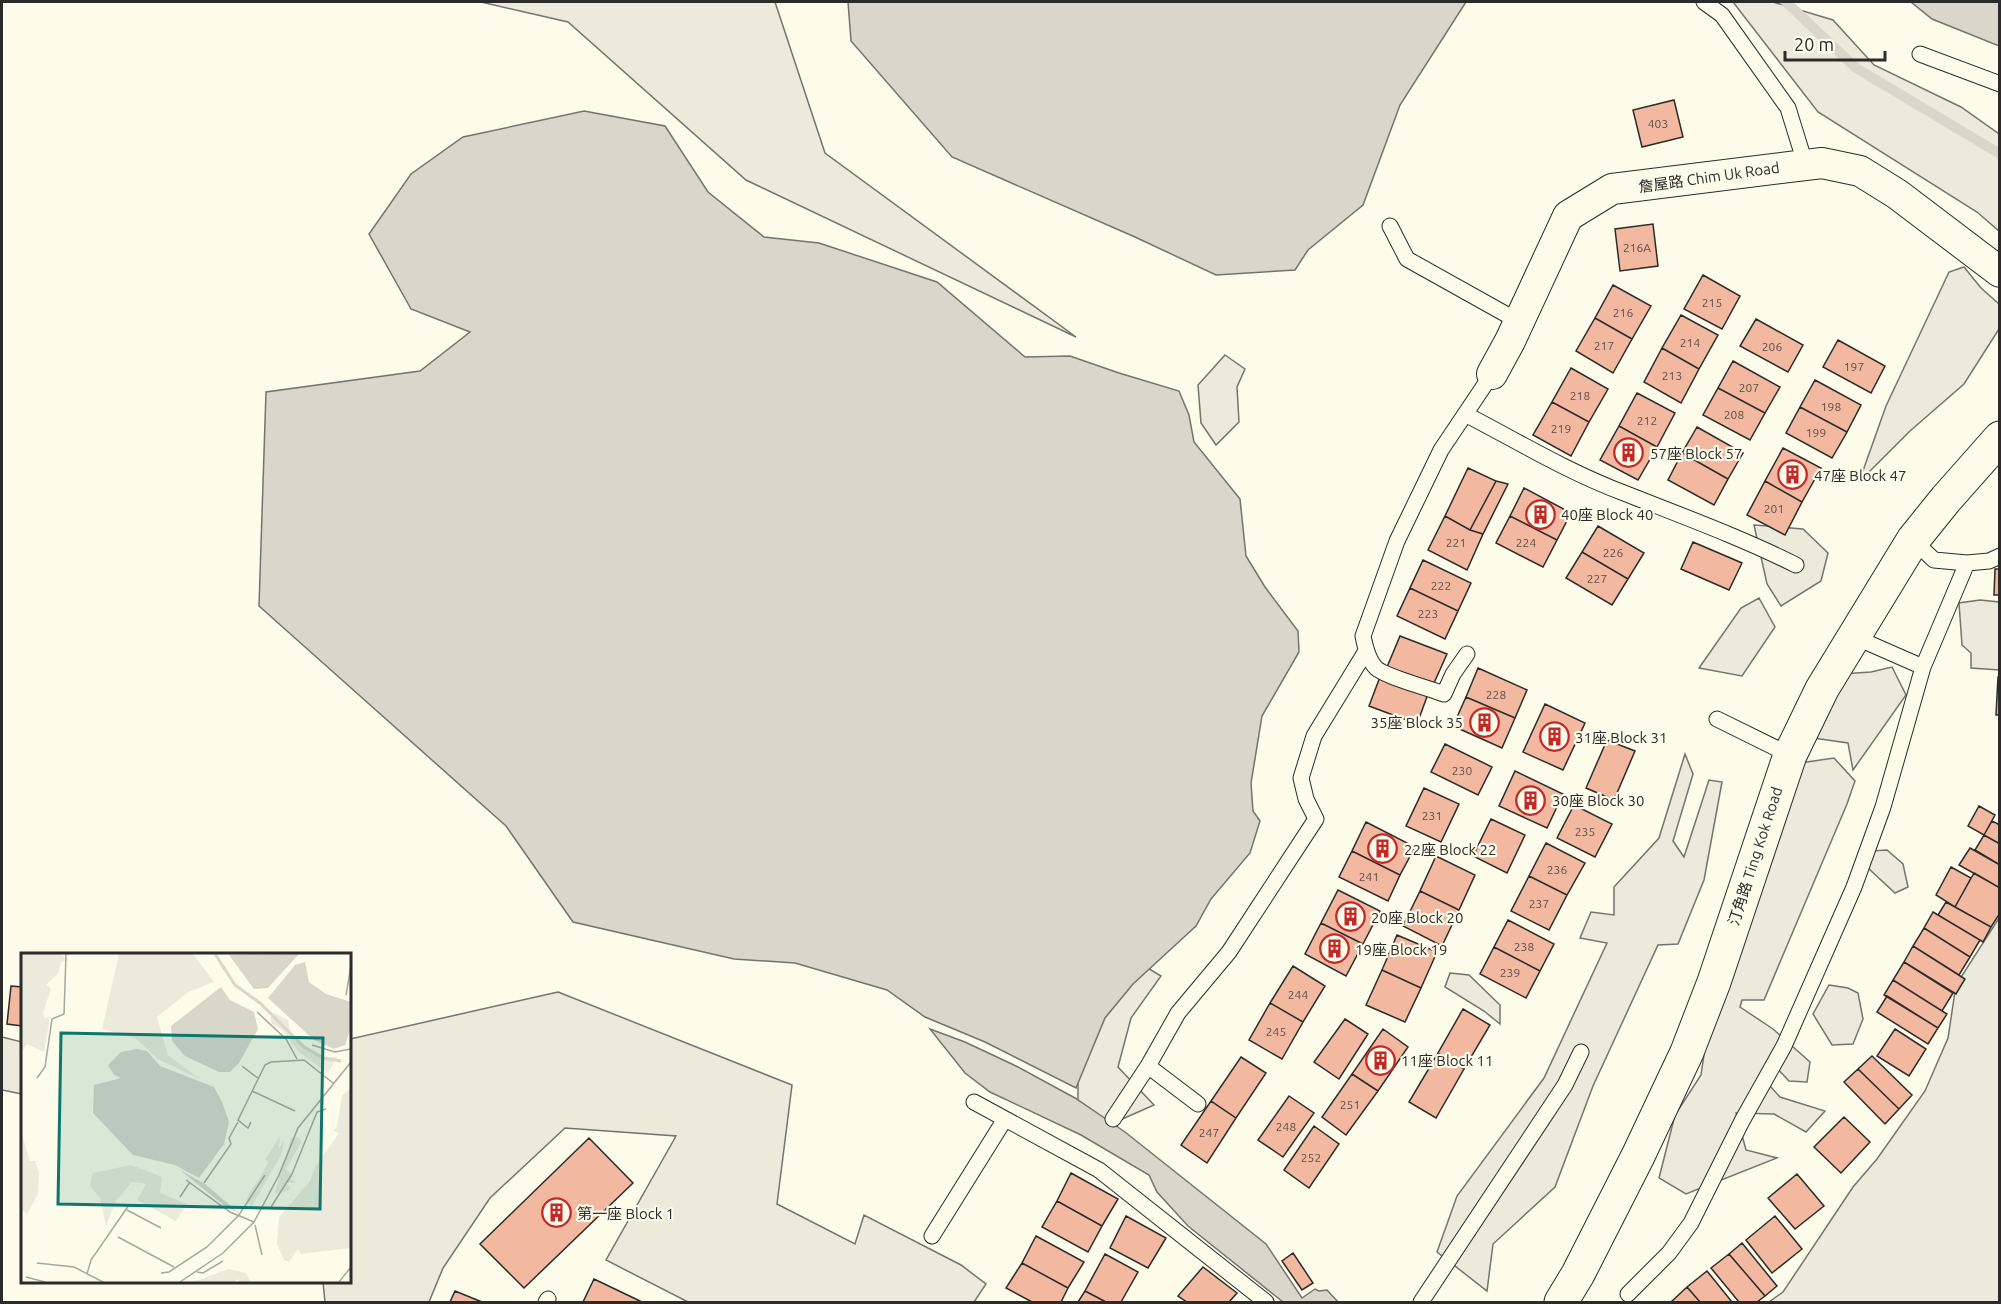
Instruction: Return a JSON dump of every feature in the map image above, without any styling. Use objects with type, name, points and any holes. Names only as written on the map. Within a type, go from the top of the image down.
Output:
[{"type":"main road","name":"汀角路 Ting Kok Road","points":[[1561,1302],[1578,1274],[1638,1156],[1687,1052],[1714,982],[1790,755],[1822,689],[1913,540],[2000,438]]},
{"type":"street","name":"詹屋路 Chim Uk Road","points":[[1492,374],[1510,341],[1568,216],[1589,201],[1612,189],[1805,163],[1822,163],[1860,171],[1898,194],[2000,272]]},
{"type":"lane","points":[[1704,2],[1722,15],[1788,108],[1805,163]]},
{"type":"lane","points":[[1920,54],[2000,84]]},
{"type":"lane","points":[[1390,226],[1407,259],[1518,321]]},
{"type":"lane","points":[[1467,654],[1453,674],[1444,694],[1386,674],[1375,667],[1366,651],[1363,636],[1396,542],[1441,450],[1492,374]]},
{"type":"lane","points":[[1465,414],[1529,449],[1615,490],[1754,544],[1796,565]]},
{"type":"lane","points":[[1913,540],[1934,560],[1967,563],[1989,561],[2000,556]]},
{"type":"lane","points":[[1628,1294],[1669,1253],[1692,1223],[1742,1121],[1784,1046],[1854,886],[1883,807],[1923,667],[1967,563]]},
{"type":"lane","points":[[1856,633],[1866,642],[1923,667]]},
{"type":"lane","points":[[1113,1119],[1148,1066],[1178,1013],[1229,952],[1316,819],[1306,799],[1301,778],[1314,736],[1366,651]]},
{"type":"lane","points":[[1718,719],[1790,755]]},
{"type":"lane","points":[[1421,1302],[1565,1085],[1581,1052]]},
{"type":"lane","points":[[1148,1066],[1198,1104]]},
{"type":"lane","points":[[975,1102],[1099,1170],[1266,1302]]},
{"type":"lane","points":[[932,1236],[1005,1119]]},
{"type":"shaded area","points":[[481,2],[775,2],[825,153],[1076,337],[746,180],[568,22]]},
{"type":"shaded area","points":[[848,2],[1466,2],[1400,105],[1363,205],[1308,250],[1295,270],[1216,275],[952,157],[851,41]]},
{"type":"shaded area","points":[[1733,2],[1773,2],[1833,20],[1874,65],[1961,107],[1999,134],[1999,231],[1977,212],[1818,112]]},
{"type":"shaded area","points":[[1911,2],[1999,2],[1999,46],[1932,19]]},
{"type":"shaded area","points":[[584,111],[665,126],[708,192],[764,237],[819,243],[937,282],[1025,357],[1070,356],[1179,391],[1189,415],[1194,442],[1240,499],[1246,556],[1265,587],[1298,631],[1299,652],[1262,716],[1251,783],[1253,811],[1260,821],[1250,853],[1211,899],[1196,926],[1133,984],[1105,1018],[1076,1088],[985,1042],[925,1017],[887,990],[795,963],[734,959],[573,922],[506,826],[259,606],[266,392],[420,371],[470,332],[411,309],[369,234],[411,174],[463,137]]},
{"type":"shaded area","points":[[1964,267],[1981,288],[1999,304],[1999,329],[1964,384],[1910,431],[1859,482],[1886,406],[1949,272]]},
{"type":"shaded area","points":[[1225,355],[1245,369],[1237,387],[1239,422],[1216,445],[1201,423],[1198,385]]},
{"type":"shaded area","points":[[1754,525],[1803,529],[1828,553],[1821,581],[1781,606],[1767,584]]},
{"type":"shaded area","points":[[1759,598],[1775,627],[1742,676],[1699,668],[1741,608]]},
{"type":"shaded area","points":[[1980,600],[1999,602],[1999,670],[1971,668],[1971,653],[1962,645],[1959,603]]},
{"type":"shaded area","points":[[1892,667],[1906,695],[1853,770],[1848,743],[1799,736],[1841,674],[1871,672]]},
{"type":"shaded area","points":[[1685,754],[1693,774],[1673,841],[1684,857],[1709,780],[1722,782],[1704,880],[1678,944],[1658,945],[1593,1086],[1555,1187],[1493,1244],[1487,1291],[1437,1252],[1457,1196],[1544,1078],[1607,943],[1580,938],[1591,912],[1614,915],[1614,887],[1659,838]]},
{"type":"shaded area","points":[[1834,758],[1855,781],[1847,804],[1764,1000],[1742,1000],[1740,1007],[1773,1029],[1810,1062],[1807,1082],[1789,1081],[1769,1060],[1760,1075],[1780,1097],[1825,1111],[1806,1132],[1774,1114],[1736,1113],[1746,1150],[1777,1158],[1686,1194],[1659,1178],[1675,1115],[1701,1075],[1723,925],[1800,763]]},
{"type":"shaded area","points":[[1887,850],[1903,864],[1908,887],[1895,893],[1868,868],[1871,851]]},
{"type":"shaded area","points":[[1999,918],[1999,1302],[1769,1302],[1783,1292],[1853,1187],[1877,1159],[1925,1091],[1948,1038],[1956,985]]},
{"type":"shaded area","points":[[1136,961],[1161,976],[1131,1018],[1118,1067],[1154,1105],[1093,1132],[1078,1113],[1078,1032]]},
{"type":"shaded area","points":[[1450,973],[1469,975],[1500,1005],[1500,1024],[1484,1011],[1445,987]]},
{"type":"shaded area","points":[[1829,985],[1848,988],[1858,993],[1863,1019],[1853,1044],[1832,1045],[1813,1014]]},
{"type":"shaded area","points":[[558,992],[792,1085],[777,1204],[855,1244],[864,1215],[961,1265],[986,1284],[974,1302],[688,1302],[606,1260],[676,1136],[565,1128],[490,1198],[443,1268],[429,1302],[325,1302],[323,1283],[351,1283],[351,1039]]},
{"type":"shaded area","points":[[930,1029],[965,1042],[1016,1066],[1075,1098],[1125,1132],[1266,1244],[1302,1298],[1315,1289],[1327,1290],[1338,1302],[1283,1302],[1188,1226],[1157,1192],[1149,1175],[1081,1135],[990,1092],[965,1073]]},
{"type":"shaded area","points":[[2,1037],[21,1042],[21,1094],[2,1090]]},
{"type":"building","points":[[1674,100],[1683,137],[1642,147],[1633,110]]},
{"type":"building","points":[[1653,224],[1658,266],[1620,271],[1615,229]]},
{"type":"building","points":[[1703,275],[1740,296],[1722,329],[1684,309]]},
{"type":"building","points":[[1613,285],[1651,306],[1632,339],[1595,318]]},
{"type":"building","points":[[1681,315],[1718,335],[1699,369],[1662,348]]},
{"type":"building","points":[[1595,318],[1632,339],[1613,373],[1576,351]]},
{"type":"building","points":[[1756,319],[1803,345],[1788,372],[1740,346]]},
{"type":"building","points":[[1838,340],[1885,366],[1871,393],[1823,367]]},
{"type":"building","points":[[1662,348],[1699,369],[1681,403],[1644,382]]},
{"type":"building","points":[[1733,361],[1780,387],[1765,413],[1718,388]]},
{"type":"building","points":[[1571,368],[1608,389],[1589,422],[1552,402]]},
{"type":"building","points":[[1815,380],[1861,405],[1847,432],[1800,407]]},
{"type":"building","points":[[1718,388],[1765,413],[1750,440],[1703,415]]},
{"type":"building","points":[[1637,393],[1675,413],[1657,447],[1619,426]]},
{"type":"building","points":[[1552,402],[1589,422],[1571,456],[1533,435]]},
{"type":"building","points":[[1800,407],[1847,432],[1832,458],[1786,433]]},
{"type":"building","name":"57座 Block 57","points":[[1619,426],[1657,447],[1638,480],[1600,460]]},
{"type":"building","points":[[1697,427],[1743,453],[1728,479],[1682,453]]},
{"type":"building","name":"47座 Block 47","points":[[1783,448],[1821,468],[1802,502],[1765,481]]},
{"type":"building","points":[[1682,453],[1728,479],[1714,505],[1668,480]]},
{"type":"building","points":[[1468,468],[1496,481],[1470,530],[1445,516]]},
{"type":"building","points":[[1496,481],[1508,484],[1483,534],[1470,530]]},
{"type":"building","points":[[1765,481],[1802,502],[1785,535],[1747,515]]},
{"type":"building","name":"40座 Block 40","points":[[1524,488],[1571,513],[1557,540],[1510,516]]},
{"type":"building","points":[[1445,516],[1470,530],[1483,534],[1467,570],[1428,550]]},
{"type":"building","points":[[1510,516],[1557,540],[1543,567],[1496,543]]},
{"type":"building","points":[[1598,526],[1644,553],[1628,579],[1582,552]]},
{"type":"building","points":[[1693,542],[1742,563],[1729,590],[1681,569]]},
{"type":"building","points":[[1582,552],[1628,579],[1612,605],[1566,578]]},
{"type":"building","points":[[1423,560],[1471,583],[1458,611],[1410,588]]},
{"type":"building","points":[[1995,569],[2000,569],[2000,595],[1994,595]]},
{"type":"building","points":[[1410,588],[1458,611],[1445,639],[1397,616]]},
{"type":"building","points":[[1400,636],[1447,654],[1434,683],[1387,667]]},
{"type":"building","points":[[1478,668],[1527,690],[1515,718],[1466,697]]},
{"type":"building","points":[[1380,677],[1428,694],[1417,724],[1369,706]]},
{"type":"building","points":[[1998,677],[2000,677],[2000,715],[1996,715]]},
{"type":"building","name":"35座 Block 35","points":[[1466,697],[1515,718],[1502,748],[1453,726]]},
{"type":"building","name":"31座 Block 31","points":[[1545,704],[1585,723],[1563,770],[1523,752]]},
{"type":"building","points":[[1607,740],[1635,751],[1614,800],[1586,788]]},
{"type":"building","points":[[1445,744],[1492,767],[1478,795],[1431,772]]},
{"type":"building","name":"30座 Block 30","points":[[1515,771],[1563,794],[1547,828],[1499,806]]},
{"type":"building","points":[[1424,788],[1459,804],[1441,842],[1406,826]]},
{"type":"building","points":[[1574,805],[1612,824],[1595,857],[1557,838]]},
{"type":"building","points":[[1979,806],[1995,815],[1984,835],[1968,826]]},
{"type":"building","points":[[1491,819],[1525,835],[1507,873],[1473,856]]},
{"type":"building","points":[[1992,821],[2000,825],[2000,844],[1984,835]]},
{"type":"building","name":"22座 Block 22","points":[[1366,822],[1415,847],[1400,875],[1352,851]]},
{"type":"building","points":[[1984,835],[2000,844],[2000,865],[1975,850]]},
{"type":"building","points":[[1546,843],[1585,863],[1567,895],[1529,876]]},
{"type":"building","points":[[1970,848],[2000,865],[2000,888],[1959,865]]},
{"type":"building","points":[[1352,851],[1400,875],[1388,901],[1339,877]]},
{"type":"building","points":[[1436,856],[1475,875],[1459,910],[1420,891]]},
{"type":"building","points":[[1951,867],[1971,878],[1955,907],[1936,895]]},
{"type":"building","points":[[1974,873],[2000,888],[2000,913],[1991,927],[1955,907]]},
{"type":"building","points":[[1529,876],[1567,895],[1549,930],[1511,911]]},
{"type":"building","name":"20座 Block 20","points":[[1338,890],[1380,911],[1363,944],[1321,923]]},
{"type":"building","points":[[1420,891],[1459,910],[1442,946],[1403,926]]},
{"type":"building","points":[[1946,902],[1991,927],[1983,942],[1938,915]]},
{"type":"building","points":[[1933,912],[1980,940],[1970,957],[1924,928]]},
{"type":"building","points":[[1508,920],[1554,944],[1540,971],[1494,947]]},
{"type":"building","name":"19座 Block 19","points":[[1321,923],[1363,944],[1346,976],[1305,954]]},
{"type":"building","points":[[1924,928],[1970,957],[1959,975],[1913,946]]},
{"type":"building","points":[[1397,935],[1437,952],[1421,988],[1382,970]]},
{"type":"building","points":[[1913,946],[1965,979],[1956,994],[1904,962]]},
{"type":"building","points":[[1494,947],[1540,971],[1526,998],[1480,974]]},
{"type":"building","points":[[1904,962],[1953,993],[1942,1011],[1893,980]]},
{"type":"building","points":[[1293,966],[1325,986],[1303,1022],[1270,1003]]},
{"type":"building","points":[[1382,970],[1421,988],[1405,1022],[1366,1005]]},
{"type":"building","points":[[1893,980],[1947,1014],[1938,1028],[1884,995]]},
{"type":"building","points":[[11,986],[21,987],[21,1026],[7,1024]]},
{"type":"building","points":[[1887,996],[1938,1028],[1928,1044],[1877,1012]]},
{"type":"building","points":[[1270,1003],[1303,1022],[1282,1059],[1249,1040]]},
{"type":"building","points":[[1463,1009],[1490,1025],[1464,1069],[1438,1053]]},
{"type":"building","points":[[1345,1019],[1368,1034],[1339,1079],[1314,1062]]},
{"type":"building","name":"11座 Block 11","points":[[1383,1029],[1408,1047],[1378,1091],[1352,1074]]},
{"type":"building","points":[[1895,1029],[1926,1049],[1909,1076],[1877,1056]]},
{"type":"building","points":[[1438,1053],[1464,1069],[1436,1118],[1409,1102]]},
{"type":"building","points":[[1872,1056],[1912,1095],[1899,1109],[1858,1069]]},
{"type":"building","points":[[1241,1057],[1266,1073],[1236,1118],[1211,1101]]},
{"type":"building","points":[[1858,1069],[1899,1109],[1885,1124],[1844,1082]]},
{"type":"building","points":[[1352,1074],[1378,1091],[1346,1135],[1322,1117]]},
{"type":"building","points":[[1289,1096],[1314,1113],[1283,1157],[1258,1140]]},
{"type":"building","points":[[1211,1101],[1236,1118],[1207,1163],[1181,1145]]},
{"type":"building","points":[[1844,1117],[1870,1142],[1841,1173],[1814,1147]]},
{"type":"building","points":[[1314,1126],[1339,1144],[1309,1188],[1284,1170]]},
{"type":"building","name":"第一座 Block 1","points":[[589,1138],[633,1183],[524,1288],[480,1244]]},
{"type":"building","points":[[1071,1173],[1118,1199],[1102,1226],[1057,1201]]},
{"type":"building","points":[[1797,1174],[1824,1206],[1795,1229],[1768,1198]]},
{"type":"building","points":[[1057,1201],[1102,1226],[1088,1252],[1042,1227]]},
{"type":"building","points":[[1126,1216],[1166,1238],[1148,1268],[1110,1248]]},
{"type":"building","points":[[1775,1216],[1802,1249],[1772,1273],[1746,1240]]},
{"type":"building","points":[[1036,1236],[1084,1262],[1068,1288],[1022,1263]]},
{"type":"building","points":[[1742,1243],[1777,1286],[1765,1296],[1729,1254]]},
{"type":"building","points":[[1293,1253],[1313,1283],[1302,1290],[1282,1261]]},
{"type":"building","points":[[1105,1254],[1138,1272],[1121,1302],[1106,1302],[1085,1291]]},
{"type":"building","points":[[1729,1254],[1765,1296],[1757,1302],[1739,1302],[1711,1268]]},
{"type":"building","points":[[1022,1263],[1068,1288],[1061,1302],[1032,1302],[1006,1288]]},
{"type":"building","points":[[1203,1267],[1237,1293],[1229,1302],[1187,1302],[1178,1296]]},
{"type":"building","points":[[1707,1271],[1732,1302],[1700,1302],[1687,1287]]},
{"type":"building","points":[[594,1279],[642,1302],[583,1302]]},
{"type":"building","points":[[1687,1287],[1700,1302],[1671,1302]]},
{"type":"building","points":[[455,1291],[482,1302],[450,1302]]},
{"type":"building","points":[[1085,1291],[1106,1302],[1078,1302]]},
{"type":"waterway","points":[[1786,2],[1856,68],[2000,154]]},
{"type":"place","name":"57座 Block 57","points":[[1629,453]]},
{"type":"place","name":"47座 Block 47","points":[[1793,475]]},
{"type":"place","name":"40座 Block 40","points":[[1540,514]]},
{"type":"place","name":"35座 Block 35","points":[[1484,722]]},
{"type":"place","name":"31座 Block 31","points":[[1554,737]]},
{"type":"place","name":"30座 Block 30","points":[[1531,800]]},
{"type":"place","name":"22座 Block 22","points":[[1383,849]]},
{"type":"place","name":"20座 Block 20","points":[[1350,917]]},
{"type":"place","name":"19座 Block 19","points":[[1334,949]]},
{"type":"place","name":"11座 Block 11","points":[[1380,1060]]},
{"type":"place","name":"第一座 Block 1","points":[[556,1213]]}]
